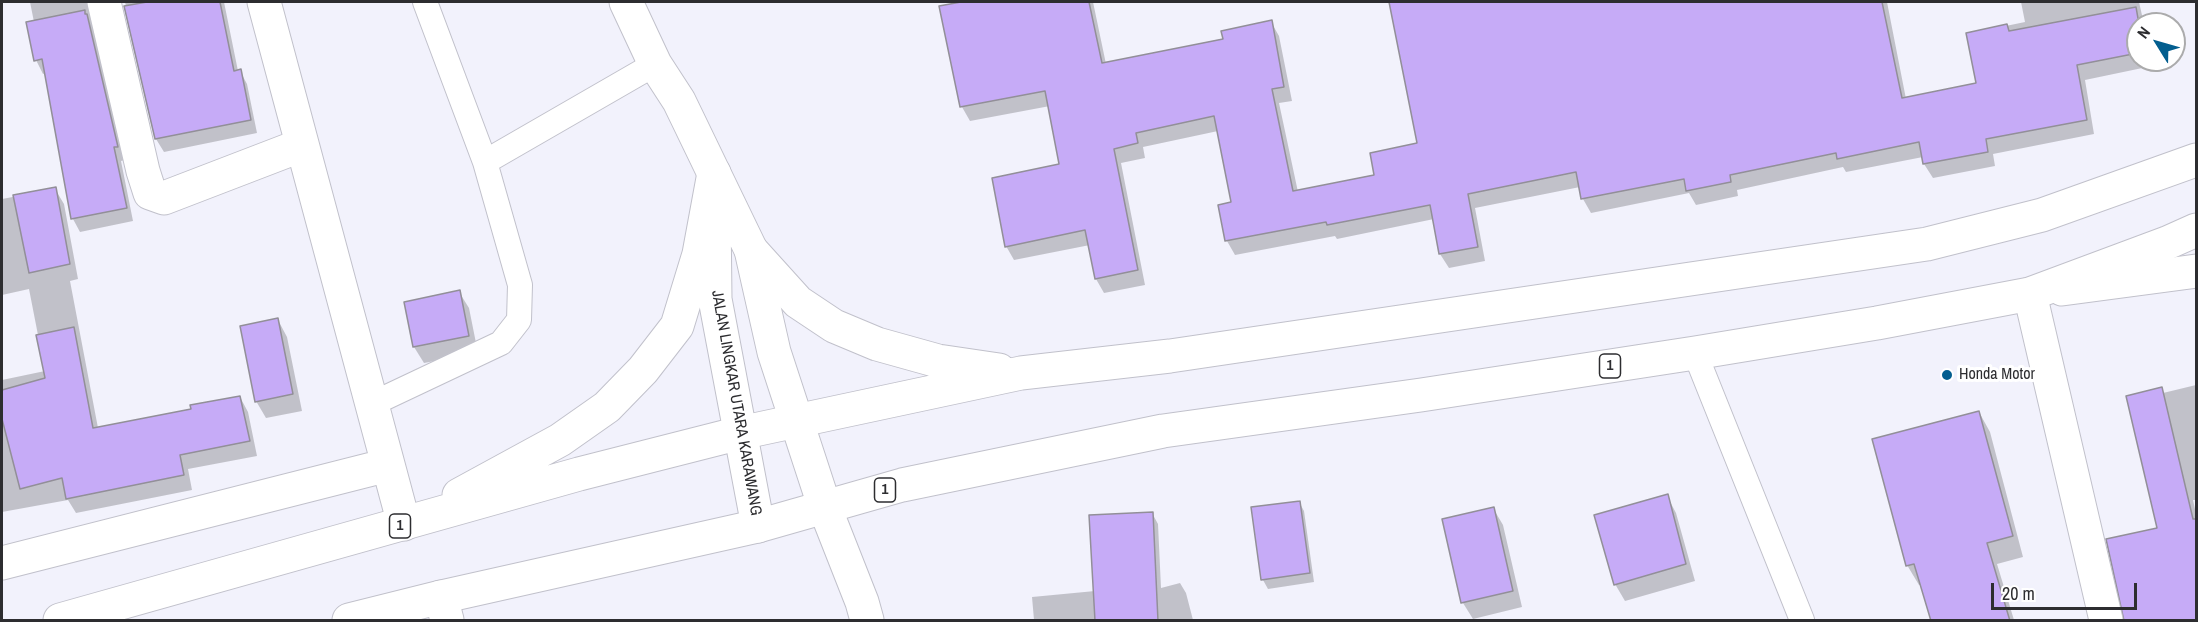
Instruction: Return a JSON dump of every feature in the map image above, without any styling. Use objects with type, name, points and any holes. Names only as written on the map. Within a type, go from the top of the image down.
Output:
[{"type":"main road","points":[[104,2],[150,194],[164,198],[302,145]]},
{"type":"main road","points":[[264,2],[404,524],[560,440],[607,407],[643,370],[677,326],[699,254],[714,173]]},
{"type":"main road","name":"JALAN LINGKAR UTARA KARAWANG","points":[[626,2],[655,64],[679,101],[751,250],[774,351],[825,508],[862,602],[867,621]]},
{"type":"main road","name":"1","points":[[60,621],[601,468],[740,433],[1021,373],[1170,356],[1927,244],[2042,215],[2196,160]]},
{"type":"main road","name":"JALAN LINGKAR UTARA KARAWANG","points":[[714,173],[715,299],[758,526]]},
{"type":"main road","name":"1","points":[[349,621],[444,609],[825,508],[902,485],[1163,431],[1421,395],[1695,353],[1877,323],[2030,294],[2196,230]]},
{"type":"main road","points":[[751,250],[798,302],[834,326],[877,344],[938,361],[1021,373]]},
{"type":"main road","points":[[2106,621],[2030,294],[2196,271]]},
{"type":"main road","points":[[2,563],[388,465]]},
{"type":"lane","points":[[372,404],[501,343],[519,320],[520,285],[485,162],[425,2]]},
{"type":"lane","points":[[485,162],[655,64]]},
{"type":"lane","points":[[1695,353],[1802,621]]},
{"type":"building","points":[[147,2],[220,2],[234,71],[241,69],[251,120],[155,139],[124,6]]},
{"type":"building","points":[[961,2],[1089,2],[1102,63],[1223,39],[1221,31],[1272,20],[1284,87],[1272,89],[1293,191],[1374,175],[1370,153],[1417,143],[1389,2],[1882,2],[1902,98],[1976,83],[1966,33],[2007,24],[2009,31],[2136,7],[2137,12],[2126,12],[2126,55],[2077,65],[2087,120],[1986,139],[1988,152],[1923,164],[1919,142],[1837,159],[1836,153],[1730,175],[1731,182],[1686,191],[1684,179],[1581,199],[1576,172],[1468,194],[1478,247],[1439,254],[1430,205],[1327,225],[1326,222],[1225,241],[1218,205],[1231,202],[1214,116],[1136,133],[1138,143],[1114,149],[1138,270],[1095,279],[1085,230],[1005,247],[992,178],[1059,164],[1045,91],[960,107],[939,6]]},
{"type":"building","points":[[85,10],[118,147],[114,147],[127,208],[71,219],[42,59],[34,61],[26,22]]},
{"type":"building","points":[[56,187],[70,264],[29,273],[13,195]]},
{"type":"building","points":[[460,290],[469,336],[413,347],[404,302]]},
{"type":"building","points":[[278,318],[293,394],[255,402],[240,326]]},
{"type":"building","points":[[74,327],[93,428],[191,409],[190,405],[240,396],[250,441],[180,455],[184,475],[66,499],[62,478],[20,489],[2,419],[2,390],[45,378],[36,335]]},
{"type":"building","points":[[2162,387],[2193,519],[2196,519],[2196,621],[2124,621],[2106,539],[2157,528],[2126,396]]},
{"type":"building","points":[[1979,411],[2013,536],[1987,543],[2010,621],[1931,621],[1914,564],[1906,566],[1872,439]]},
{"type":"building","points":[[1668,494],[1686,564],[1614,585],[1594,515]]},
{"type":"building","points":[[1300,501],[1310,573],[1261,580],[1251,507]]},
{"type":"building","points":[[1494,507],[1513,591],[1461,603],[1442,519]]},
{"type":"building","points":[[1153,512],[1158,621],[1095,621],[1089,515]]},
{"type":"place","name":"Honda Motor","points":[[1947,375]]}]
